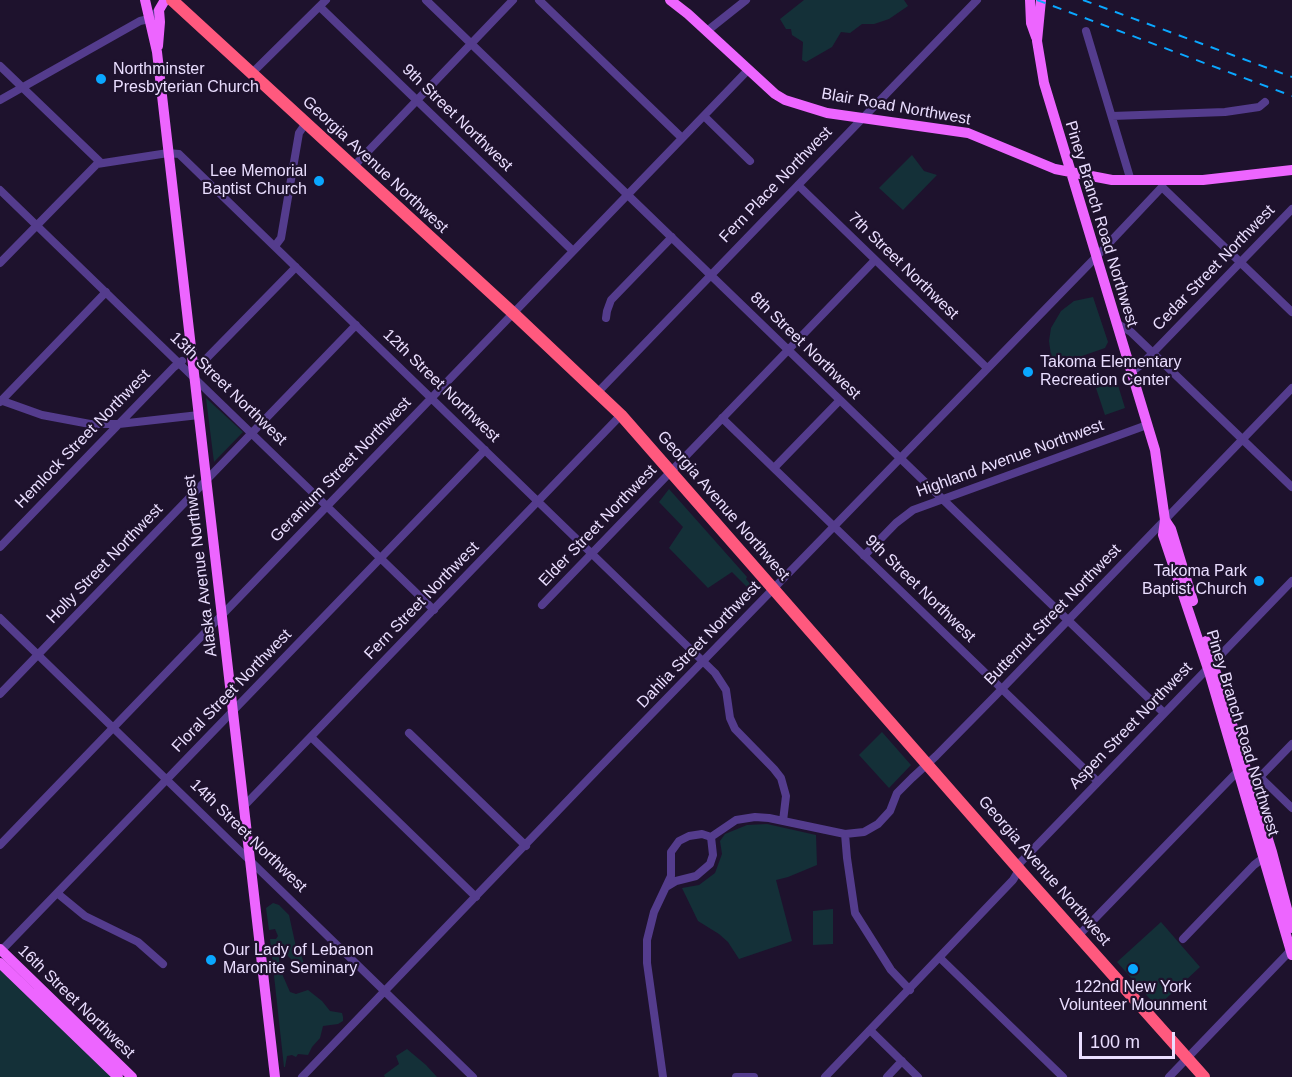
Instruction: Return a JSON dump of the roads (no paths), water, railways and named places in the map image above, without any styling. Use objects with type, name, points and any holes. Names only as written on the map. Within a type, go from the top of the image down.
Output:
[{"type":"highway","name":"Georgia Avenue Northwest","points":[[172,0],[621,415],[1204,1077]]},
{"type":"main road","name":"Blair Road Northwest","points":[[670,0],[772,92],[781,98],[826,112],[968,133],[1055,169],[1112,180],[1163,184],[1292,170]]},
{"type":"main road","name":"Piney Branch Road Northwest","points":[[1030,0],[1031,23],[1037,40],[1044,83],[1147,425],[1158,465],[1165,520],[1171,530],[1211,666],[1238,771],[1292,928]]},
{"type":"main road","name":"Piney Branch Road Northwest","points":[[1037,40],[1041,0]]},
{"type":"main road","name":"Alaska Avenue Northwest","points":[[152,9],[160,22],[157,52],[168,153],[275,1077]]},
{"type":"main road","name":"Piney Branch Road Northwest","points":[[1211,666],[1255,778],[1268,854],[1291,952]]},
{"type":"main road","name":"16th Street Northwest","points":[[0,951],[132,1077]]},
{"type":"main road","name":"16th Street Northwest","points":[[0,963],[118,1077]]},
{"type":"street","name":"8th Street Northwest","points":[[426,0],[1164,713]]},
{"type":"street","points":[[353,167],[513,0]]},
{"type":"street","points":[[539,0],[682,138]]},
{"type":"street","points":[[707,31],[746,0]]},
{"type":"street","name":"Fern Place Northwest","points":[[598,392],[977,0]]},
{"type":"street","points":[[252,73],[323,3]]},
{"type":"street","name":"9th Street Northwest","points":[[323,3],[417,100],[573,251]]},
{"type":"street","points":[[0,100],[152,9]]},
{"type":"street","points":[[1086,31],[1131,181]]},
{"type":"street","points":[[0,66],[100,162]]},
{"type":"street","name":"Geranium Street Northwest","points":[[0,845],[748,70]]},
{"type":"street","points":[[1112,116],[1224,112],[1259,107],[1265,102]]},
{"type":"street","points":[[704,116],[750,161]]},
{"type":"street","points":[[275,246],[281,238],[299,133],[306,123]]},
{"type":"street","points":[[0,263],[100,162],[168,153]]},
{"type":"street","name":"12th Street Northwest","points":[[168,153],[179,154],[715,673],[724,686],[730,718],[735,729],[781,778],[786,796],[783,821]]},
{"type":"street","points":[[1163,184],[1292,312]]},
{"type":"street","name":"Dahlia Street Northwest","points":[[302,1077],[1096,257],[1163,184]]},
{"type":"street","name":"7th Street Northwest","points":[[798,185],[987,368]]},
{"type":"street","name":"13th Street Northwest","points":[[0,190],[434,610]]},
{"type":"street","name":"Cedar Street Northwest","points":[[1131,372],[1141,365],[1243,264],[1292,208]]},
{"type":"street","points":[[606,318],[606,310],[611,300],[672,237]]},
{"type":"street","name":"Elder Street Northwest","points":[[542,605],[875,260]]},
{"type":"street","points":[[180,362],[203,362],[296,267]]},
{"type":"street","points":[[106,292],[0,401],[60,419],[90,423],[119,424],[199,416]]},
{"type":"street","points":[[1116,323],[1129,330],[1292,487]]},
{"type":"street","name":"Holly Street Northwest","points":[[0,694],[356,325]]},
{"type":"street","name":"Hemlock Street Northwest","points":[[0,547],[180,362]]},
{"type":"street","name":"Butternut Street Northwest","points":[[711,837],[731,822],[746,818],[760,817],[845,834],[864,832],[881,822],[890,811],[897,793],[1002,689],[1292,388]]},
{"type":"street","points":[[774,468],[840,400]]},
{"type":"street","name":"Fern Street Northwest","points":[[244,806],[621,415]]},
{"type":"street","name":"9th Street Northwest","points":[[722,418],[1098,782]]},
{"type":"street","name":"Highland Avenue Northwest","points":[[864,556],[902,517],[913,510],[1147,425]]},
{"type":"street","name":"Floral Street Northwest","points":[[0,951],[485,450]]},
{"type":"street","name":"Aspen Street Northwest","points":[[825,1077],[1013,880],[1018,868],[1098,782],[1292,581]]},
{"type":"street","name":"14th Street Northwest","points":[[0,618],[250,858],[473,1077]]},
{"type":"street","points":[[409,733],[526,846]]},
{"type":"street","points":[[311,737],[477,897]]},
{"type":"street","points":[[1292,744],[1255,778],[1292,808]]},
{"type":"street","points":[[1078,936],[1238,771]]},
{"type":"street","points":[[663,1077],[646,946],[654,912],[666,887],[670,872],[671,852],[678,841],[689,836],[702,834],[711,837],[713,855],[710,864],[696,876],[666,887]]},
{"type":"street","points":[[845,834],[846,858],[855,913],[891,970],[910,990]]},
{"type":"street","points":[[1183,939],[1268,854]]},
{"type":"street","points":[[670,872],[681,880]]},
{"type":"street","points":[[57,893],[85,916],[138,942],[163,964]]},
{"type":"street","points":[[1169,1077],[1291,952]]},
{"type":"street","points":[[940,958],[1064,1077]]},
{"type":"street","points":[[870,1030],[918,1077]]},
{"type":"street","points":[[887,1077],[902,1061]]},
{"type":"street","points":[[736,1077],[754,1077]]},
{"type":"railway","points":[[1037,0],[1292,96]]},
{"type":"railway","points":[[1083,0],[1292,77]]},
{"type":"place","name":"Northminster Presbyterian Church","points":[[101,79]]},
{"type":"place","name":"Lee Memorial Baptist Church","points":[[319,181]]},
{"type":"place","name":"Takoma Elementary Recreation Center","points":[[1028,372]]},
{"type":"place","name":"Takoma Park Baptist Church","points":[[1259,581]]},
{"type":"place","name":"Our Lady of Lebanon Maronite Seminary","points":[[211,960]]},
{"type":"place","name":"122nd New York Volunteer Mounment","points":[[1133,969]]}]
